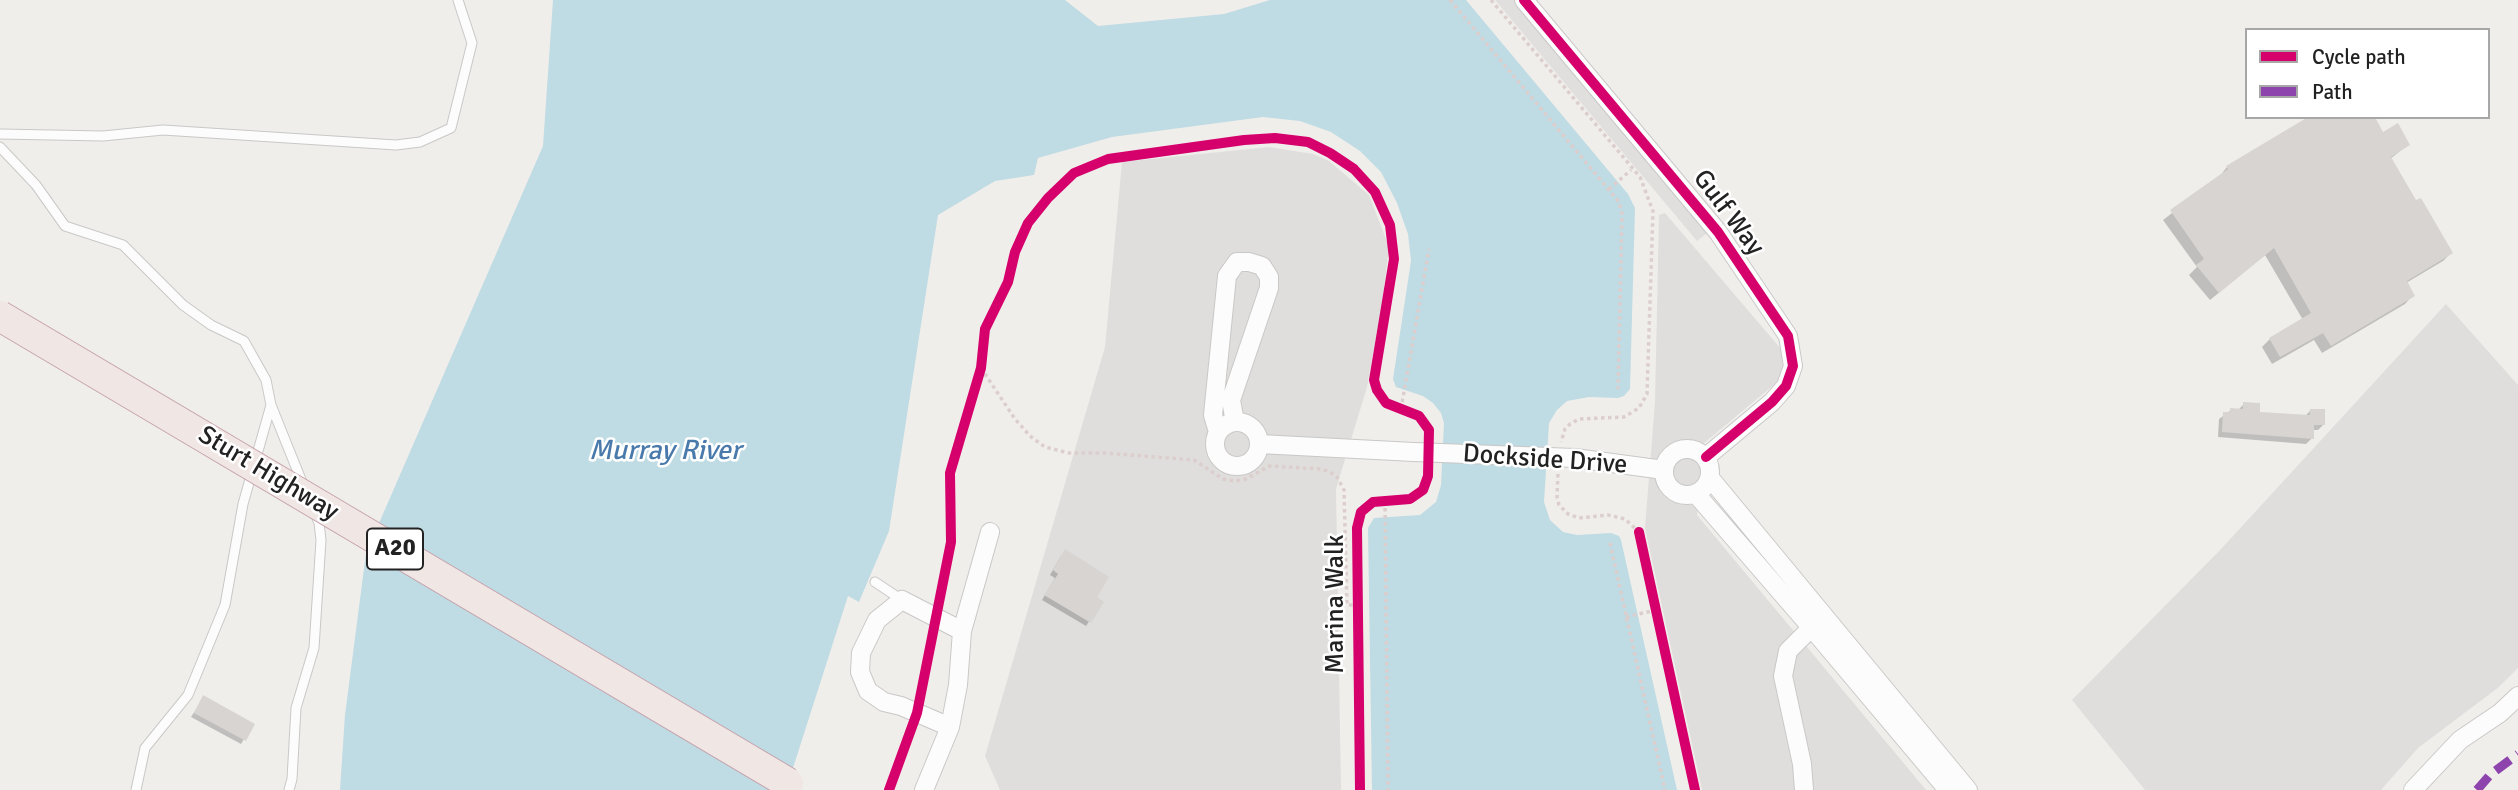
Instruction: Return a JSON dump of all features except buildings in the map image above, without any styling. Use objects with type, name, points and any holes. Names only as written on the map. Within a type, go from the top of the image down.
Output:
[{"type":"highway","name":"Sturt Highway","points":[[0,316],[789,783]]},
{"type":"street","name":"Gulf Way","points":[[1524,0],[1718,232],[1788,336],[1793,366],[1786,386],[1772,402],[1706,457]]},
{"type":"street","points":[[1218,432],[1213,415],[1227,276],[1237,262],[1250,262],[1262,266],[1269,277],[1269,288],[1231,400],[1235,422]]},
{"type":"street","points":[[1235,422],[1246,424],[1255,432],[1259,444],[1256,455],[1248,464],[1236,467],[1225,463],[1217,454],[1214,443],[1218,432],[1225,425],[1235,422]]},
{"type":"street","name":"Dockside Drive","points":[[1259,444],[1575,458],[1664,470]]},
{"type":"street","points":[[1710,478],[1696,494],[1680,495],[1673,491],[1664,478],[1664,470],[1670,456],[1677,451],[1692,449],[1706,457],[1710,478],[1948,790]]},
{"type":"street","points":[[1696,494],[1818,621],[1968,790]]},
{"type":"street","points":[[924,790],[950,727],[958,685],[962,631],[990,532]]},
{"type":"street","points":[[950,727],[901,706],[884,702],[868,691],[860,672],[861,653],[877,620],[902,600],[962,631]]},
{"type":"street","points":[[1804,790],[1802,764],[1783,676],[1788,651],[1818,621]]},
{"type":"street","points":[[2413,790],[2460,740],[2500,713],[2518,696]]},
{"type":"lane","points":[[0,134],[103,136],[163,130],[396,145],[420,142],[451,128],[472,43],[458,0]]},
{"type":"lane","points":[[0,147],[36,185],[65,226],[123,245],[183,305],[211,325],[244,341],[266,380],[271,405],[319,523],[321,540],[314,648],[296,708],[289,790]]},
{"type":"lane","points":[[136,790],[145,748],[188,695],[225,605],[243,504],[271,405]]},
{"type":"lane","points":[[875,582],[902,600]]},
{"type":"path","points":[[1450,0],[1619,202],[1622,214],[1618,389]]},
{"type":"path","points":[[1491,0],[1640,177],[1653,211],[1647,394],[1639,408],[1623,417],[1579,419],[1570,424],[1565,429],[1561,442]]},
{"type":"path","points":[[1609,189],[1632,169]]},
{"type":"path","points":[[1401,409],[1429,248]]},
{"type":"path","points":[[982,355],[979,374],[1015,419],[1045,447],[1069,453],[1194,460],[1223,478],[1235,481],[1269,466],[1321,469],[1330,472],[1337,477],[1344,490],[1348,605],[1357,605]]},
{"type":"path","points":[[1559,469],[1559,505],[1579,518],[1608,515],[1625,519],[1639,532],[1642,545]]},
{"type":"path","points":[[1385,501],[1388,790]]},
{"type":"path","points":[[1610,543],[1665,790]]},
{"type":"path","points":[[1653,597],[1659,623]]},
{"type":"path","points":[[1626,617],[1656,610]]},
{"type":"shaded area","points":[[1495,0],[1524,0],[1714,228],[1697,241]]},
{"type":"shaded area","points":[[1269,147],[1313,154],[1329,161],[1369,195],[1389,247],[1367,387],[1336,489],[1341,790],[1000,790],[985,756],[1105,347],[1122,162]]},
{"type":"shaded area","points":[[1665,213],[1781,349],[1783,371],[1776,383],[1703,444],[1697,515],[1926,790],[1702,790],[1645,528],[1655,402],[1659,215]]},
{"type":"shaded area","points":[[2446,304],[2518,385],[2518,668],[2499,687],[2418,748],[2381,790],[2145,790],[2072,700],[2222,548]]},
{"type":"water","name":"Murray River","points":[[553,0],[1065,0],[1098,26],[1224,14],[1270,0],[1466,0],[1628,194],[1635,208],[1630,389],[1618,398],[1589,397],[1567,401],[1557,410],[1549,423],[1544,502],[1550,520],[1563,532],[1577,535],[1611,533],[1619,536],[1621,540],[1677,790],[1372,790],[1368,528],[1374,518],[1420,515],[1436,502],[1441,485],[1444,423],[1441,413],[1433,403],[1423,396],[1396,387],[1393,379],[1411,261],[1408,234],[1397,203],[1381,172],[1360,151],[1331,132],[1300,121],[1263,117],[1112,137],[1038,158],[1034,175],[995,181],[938,215],[889,531],[859,602],[848,596],[786,790],[340,790],[345,715],[366,553],[543,146]]},
{"type":"marked path","points":[[2477,790],[2490,775],[2518,754]]},
{"type":"cycle path","points":[[1524,0],[1718,232],[1788,336],[1793,366],[1786,386],[1772,402],[1706,457]]},
{"type":"cycle path","name":"Marina Walk","points":[[889,790],[917,713],[951,542],[950,473],[981,368],[985,329],[1008,282],[1015,252],[1028,223],[1048,198],[1074,173],[1108,159],[1275,138],[1308,142],[1330,153],[1354,169],[1375,192],[1390,225],[1394,259],[1374,380],[1386,403],[1419,416],[1429,430],[1428,476],[1423,490],[1410,499],[1373,502],[1361,512],[1357,528],[1360,790]]},
{"type":"cycle path","points":[[1639,532],[1695,790]]}]
